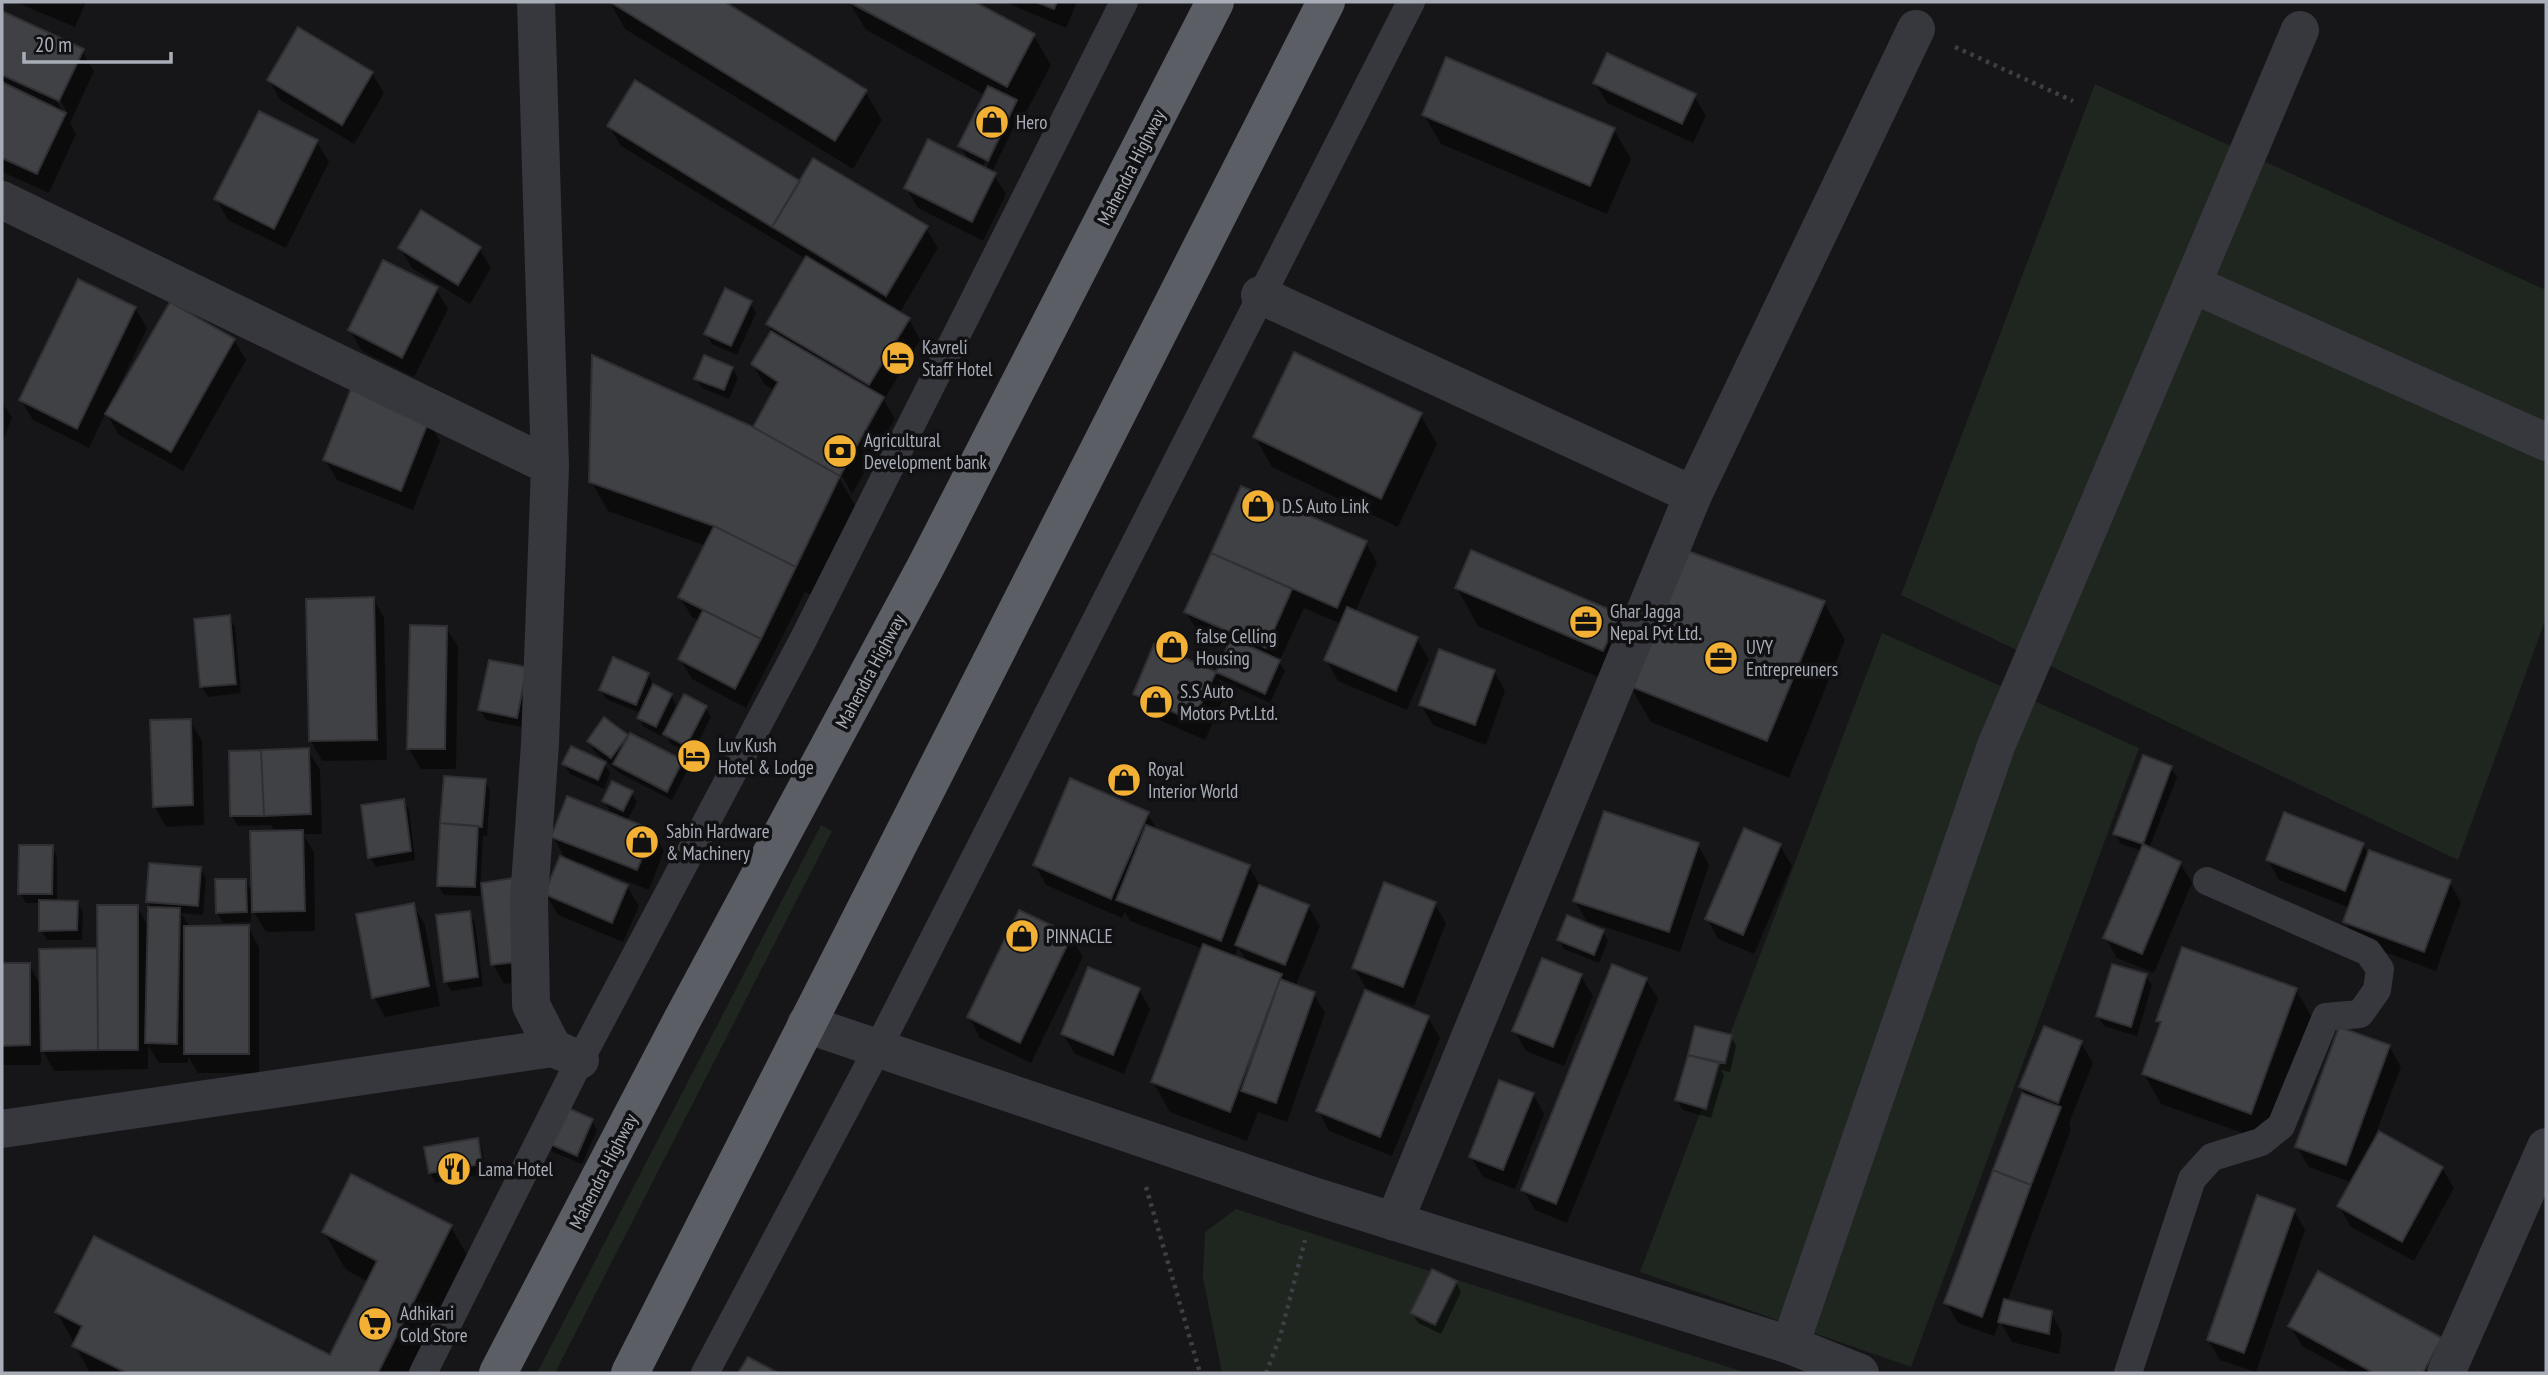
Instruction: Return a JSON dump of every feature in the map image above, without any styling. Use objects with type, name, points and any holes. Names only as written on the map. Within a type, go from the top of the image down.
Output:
[{"type":"highway","name":"Mahendra Highway","points":[[498,1373],[682,1020],[926,566],[1215,2]]},
{"type":"highway","points":[[630,1373],[1326,2]]},
{"type":"street","points":[[2,1129],[566,1054],[531,1005],[529,899],[540,744],[550,466],[536,2]]},
{"type":"street","points":[[1394,1222],[1693,495],[1916,29]]},
{"type":"street","points":[[1790,1345],[1996,746],[2300,30]]},
{"type":"street","points":[[2,200],[550,466]]},
{"type":"street","points":[[2192,284],[2546,442]]},
{"type":"street","points":[[1260,295],[1693,495]]},
{"type":"street","points":[[806,1024],[1316,1197],[1790,1345],[1855,1372]]},
{"type":"street","points":[[2446,1373],[2546,1147]]},
{"type":"lane","points":[[423,1373],[566,1054],[803,640],[1124,2]]},
{"type":"lane","points":[[705,1373],[878,1048],[1411,2]]},
{"type":"lane","points":[[2128,1373],[2192,1179],[2212,1157],[2261,1142],[2281,1126],[2326,1017],[2360,1014],[2377,990],[2380,970],[2368,952],[2207,881]]},
{"type":"path","points":[[1916,29],[2073,101]]},
{"type":"path","points":[[1130,1133],[1200,1373]]},
{"type":"path","points":[[1266,1373],[1280,1337],[1316,1197]]},
{"type":"shaded area","points":[[2095,84],[2546,290],[2546,618],[2458,860],[1901,595]]},
{"type":"shaded area","points":[[1882,633],[2139,748],[1911,1367],[1640,1272]]},
{"type":"shaded area","points":[[821,825],[832,831],[555,1373],[537,1373]]},
{"type":"shaded area","points":[[1236,1209],[1747,1373],[1222,1373],[1203,1277],[1205,1232]]},
{"type":"building","points":[[610,2],[725,2],[867,90],[835,141]]},
{"type":"building","points":[[849,2],[975,2],[1035,34],[1007,87]]},
{"type":"building","points":[[1036,2],[1057,2],[1054,9]]},
{"type":"building","points":[[2,11],[84,49],[59,101],[2,75]]},
{"type":"building","points":[[298,27],[373,72],[342,125],[267,80]]},
{"type":"building","points":[[1607,53],[1696,94],[1682,124],[1593,83]]},
{"type":"building","points":[[1446,57],[1615,128],[1590,186],[1422,115]]},
{"type":"building","points":[[635,80],[800,181],[772,227],[607,126]]},
{"type":"building","points":[[2,82],[66,113],[37,174],[2,158]]},
{"type":"building","points":[[988,86],[1017,100],[988,161],[958,146]]},
{"type":"building","points":[[259,111],[318,140],[274,229],[214,199]]},
{"type":"building","points":[[928,139],[996,173],[972,222],[904,188]]},
{"type":"building","points":[[813,158],[928,226],[886,296],[772,227]]},
{"type":"building","points":[[421,210],[481,247],[458,285],[398,248]]},
{"type":"building","points":[[806,256],[910,318],[869,385],[766,324]]},
{"type":"building","points":[[383,260],[438,287],[402,358],[348,330]]},
{"type":"building","points":[[78,279],[136,307],[77,429],[19,400]]},
{"type":"building","points":[[725,288],[752,301],[731,346],[704,334]]},
{"type":"building","points":[[170,302],[235,339],[171,452],[105,414]]},
{"type":"building","points":[[771,331],[884,397],[840,476],[753,427],[778,382],[751,364]]},
{"type":"building","points":[[1294,352],[1422,413],[1381,499],[1253,437]]},
{"type":"building","points":[[592,355],[753,427],[840,476],[796,567],[714,526],[589,482]]},
{"type":"building","points":[[704,355],[733,367],[724,390],[694,379]]},
{"type":"building","points":[[351,389],[429,420],[401,491],[323,460]]},
{"type":"building","points":[[1241,486],[1367,541],[1337,608],[1211,553]]},
{"type":"building","points":[[714,526],[796,567],[761,639],[678,597]]},
{"type":"building","points":[[1471,550],[1620,614],[1603,651],[1455,588]]},
{"type":"building","points":[[1685,550],[1825,601],[1767,741],[1627,685]]},
{"type":"building","points":[[1211,553],[1292,589],[1266,648],[1184,612]]},
{"type":"building","points":[[374,597],[377,740],[309,741],[306,599]]},
{"type":"building","points":[[1347,607],[1418,637],[1396,691],[1324,660]]},
{"type":"building","points":[[703,610],[761,639],[735,689],[678,659]]},
{"type":"building","points":[[230,615],[236,684],[200,687],[194,619]]},
{"type":"building","points":[[410,625],[447,626],[445,749],[407,749]]},
{"type":"building","points":[[1231,638],[1280,660],[1265,694],[1216,672]]},
{"type":"building","points":[[1154,644],[1216,672],[1193,721],[1133,694]]},
{"type":"building","points":[[1439,649],[1495,670],[1475,725],[1419,705]]},
{"type":"building","points":[[613,657],[649,673],[636,705],[599,690]]},
{"type":"building","points":[[489,660],[527,667],[517,718],[478,710]]},
{"type":"building","points":[[653,684],[672,694],[656,727],[637,718]]},
{"type":"building","points":[[684,694],[707,706],[686,746],[663,734]]},
{"type":"building","points":[[604,717],[628,735],[611,758],[587,741]]},
{"type":"building","points":[[191,719],[193,805],[153,807],[150,720]]},
{"type":"building","points":[[630,733],[683,760],[667,792],[613,764]]},
{"type":"building","points":[[571,746],[606,762],[598,780],[562,764]]},
{"type":"building","points":[[309,748],[311,814],[264,816],[261,750]]},
{"type":"building","points":[[261,750],[264,816],[230,816],[229,751]]},
{"type":"building","points":[[2143,755],[2172,766],[2143,844],[2113,834]]},
{"type":"building","points":[[444,776],[486,779],[482,827],[440,823]]},
{"type":"building","points":[[1070,778],[1149,812],[1111,899],[1033,865]]},
{"type":"building","points":[[612,781],[633,791],[623,811],[602,801]]},
{"type":"building","points":[[567,796],[654,830],[637,870],[551,837]]},
{"type":"building","points":[[404,799],[411,851],[368,858],[361,805]]},
{"type":"building","points":[[1604,811],[1699,843],[1669,932],[1573,901]]},
{"type":"building","points":[[2284,812],[2364,843],[2345,891],[2266,860]]},
{"type":"building","points":[[440,823],[478,826],[475,887],[437,886]]},
{"type":"building","points":[[1146,825],[1250,865],[1221,941],[1116,900]]},
{"type":"building","points":[[1744,828],[1781,844],[1743,935],[1705,919]]},
{"type":"building","points":[[303,830],[305,911],[252,912],[250,831]]},
{"type":"building","points":[[2143,844],[2181,862],[2142,954],[2103,938]]},
{"type":"building","points":[[19,845],[53,845],[52,894],[18,894]]},
{"type":"building","points":[[2369,850],[2451,880],[2424,952],[2343,922]]},
{"type":"building","points":[[560,856],[628,885],[612,923],[544,894]]},
{"type":"building","points":[[149,863],[201,867],[198,906],[146,902]]},
{"type":"building","points":[[514,878],[524,961],[491,965],[481,883]]},
{"type":"building","points":[[215,879],[246,879],[247,912],[216,913]]},
{"type":"building","points":[[1384,882],[1436,902],[1403,987],[1352,968]]},
{"type":"building","points":[[1259,885],[1309,905],[1285,965],[1235,945]]},
{"type":"building","points":[[39,900],[78,901],[77,930],[39,931]]},
{"type":"building","points":[[414,903],[429,986],[372,998],[356,914]]},
{"type":"building","points":[[97,905],[138,905],[138,1050],[98,1050]]},
{"type":"building","points":[[148,907],[180,908],[177,1044],[145,1043]]},
{"type":"building","points":[[1019,910],[1072,935],[1020,1043],[967,1017]]},
{"type":"building","points":[[470,911],[478,977],[444,982],[436,915]]},
{"type":"building","points":[[1567,915],[1604,930],[1594,955],[1557,940]]},
{"type":"building","points":[[249,925],[249,1054],[184,1054],[184,926]]},
{"type":"building","points":[[1203,944],[1282,974],[1230,1112],[1151,1082]]},
{"type":"building","points":[[2182,947],[2297,988],[2251,1114],[2142,1074],[2161,1022],[2156,1021]]},
{"type":"building","points":[[97,948],[98,1050],[41,1051],[39,949]]},
{"type":"building","points":[[1542,958],[1582,974],[1553,1047],[1512,1031]]},
{"type":"building","points":[[2,963],[30,963],[30,1045],[2,1046]]},
{"type":"building","points":[[1612,964],[1647,978],[1556,1204],[1521,1190]]},
{"type":"building","points":[[2112,964],[2147,974],[2131,1027],[2096,1016]]},
{"type":"building","points":[[1088,967],[1140,988],[1113,1055],[1061,1034]]},
{"type":"building","points":[[1280,979],[1315,992],[1276,1103],[1241,1091]]},
{"type":"building","points":[[1365,990],[1429,1016],[1380,1137],[1316,1111]]},
{"type":"building","points":[[1695,1026],[1732,1035],[1725,1063],[1688,1055]]},
{"type":"building","points":[[2044,1026],[2082,1041],[2058,1103],[2019,1087]]},
{"type":"building","points":[[2339,1027],[2390,1045],[2346,1165],[2295,1147]]},
{"type":"building","points":[[1688,1055],[1719,1063],[1706,1109],[1675,1100]]},
{"type":"building","points":[[1499,1080],[1534,1093],[1503,1170],[1469,1157]]},
{"type":"building","points":[[2022,1093],[2061,1107],[2031,1185],[1993,1170]]},
{"type":"building","points":[[561,1105],[593,1119],[577,1156],[545,1142]]},
{"type":"building","points":[[2379,1131],[2443,1167],[2402,1242],[2337,1206]]},
{"type":"building","points":[[478,1138],[482,1164],[429,1173],[424,1147]]},
{"type":"building","points":[[1993,1170],[2031,1185],[1982,1317],[1944,1303]]},
{"type":"building","points":[[351,1174],[452,1225],[378,1373],[127,1373],[72,1346],[82,1326],[55,1312],[94,1236],[330,1355],[377,1261],[322,1232]]},
{"type":"building","points":[[2257,1195],[2295,1209],[2244,1353],[2207,1340]]},
{"type":"building","points":[[1432,1269],[1457,1281],[1435,1325],[1410,1313]]},
{"type":"building","points":[[2318,1271],[2442,1338],[2423,1373],[2374,1373],[2288,1326]]},
{"type":"building","points":[[2004,1299],[2052,1311],[2049,1334],[1998,1322]]},
{"type":"building","points":[[748,1357],[778,1373],[738,1373]]},
{"type":"place","name":"Hero","points":[[992,122]]},
{"type":"place","name":"Kavreli Staff Hotel","points":[[898,358]]},
{"type":"place","name":"Agricultural Development bank","points":[[840,451]]},
{"type":"place","name":"D.S Auto Link","points":[[1258,506]]},
{"type":"place","name":"Ghar Jagga Nepal Pvt Ltd.","points":[[1586,622]]},
{"type":"place","name":"false Celling Housing","points":[[1172,647]]},
{"type":"place","name":"UVY Entrepreuners","points":[[1721,658]]},
{"type":"place","name":"S.S Auto Motors Pvt.Ltd.","points":[[1156,702]]},
{"type":"place","name":"Luv Kush Hotel & Lodge","points":[[694,756]]},
{"type":"place","name":"Royal Interior World","points":[[1124,780]]},
{"type":"place","name":"Sabin Hardware & Machinery","points":[[642,842]]},
{"type":"place","name":"PINNACLE","points":[[1022,936]]},
{"type":"place","name":"Lama Hotel","points":[[454,1169]]},
{"type":"place","name":"Adhikari Cold Store","points":[[375,1324]]}]
